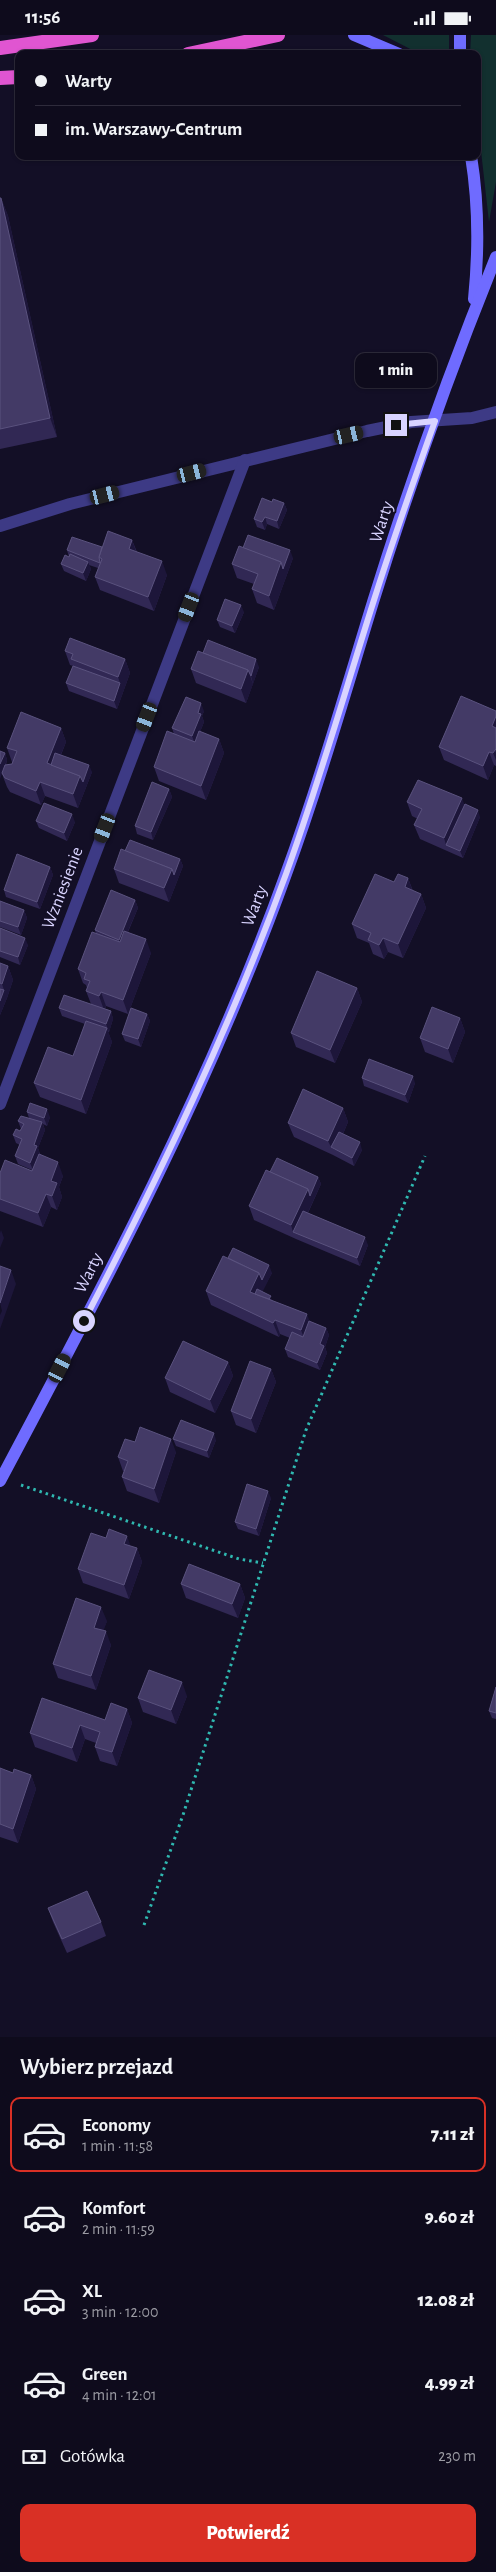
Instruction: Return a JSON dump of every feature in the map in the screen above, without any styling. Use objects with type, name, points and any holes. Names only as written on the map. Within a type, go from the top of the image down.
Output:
[{"type":"highway","points":[[0,47],[92,35]]},
{"type":"highway","points":[[207,50],[278,35]]},
{"type":"highway","points":[[0,78],[15,77]]},
{"type":"main road","points":[[354,35],[390,50]]},
{"type":"main road","points":[[460,35],[460,50]]},
{"type":"main road","name":"Warty","points":[[471,160],[478,223],[478,257],[473,314]]},
{"type":"main road","name":"Warty","points":[[1,1480],[169,1155],[237,1000],[286,874],[324,765],[374,599],[473,314],[496,257]]},
{"type":"street","points":[[0,526],[70,504],[245,460],[411,422],[472,419],[496,412]]},
{"type":"street","name":"Wzniesienie","points":[[0,1104],[245,460]]},
{"type":"path","points":[[144,1925],[184,1815],[306,1430],[424,1156]]},
{"type":"path","points":[[1,1480],[239,1559],[263,1563]]},
{"type":"green space","points":[[383,35],[449,35],[449,50],[412,50]]},
{"type":"green space","points":[[471,35],[496,35],[496,182],[489,222],[481,151],[481,50],[470,50]]},
{"type":"building","points":[[0,198],[50,418],[0,429]]},
{"type":"building","points":[[262,498],[272,502],[273,499],[284,503],[277,521],[265,517],[262,522],[254,519]]},
{"type":"building","points":[[108,531],[132,540],[129,549],[162,561],[148,597],[95,577],[102,559],[99,557]]},
{"type":"building","points":[[248,535],[290,550],[283,569],[281,562],[243,548]]},
{"type":"building","points":[[72,537],[102,547],[99,557],[100,563],[67,550]]},
{"type":"building","points":[[239,546],[281,562],[269,596],[252,589],[258,574],[232,564]]},
{"type":"building","points":[[70,554],[88,562],[83,573],[61,564],[65,555],[69,557]]},
{"type":"building","points":[[225,599],[241,605],[232,626],[217,620]]},
{"type":"building","points":[[70,638],[125,659],[118,677],[71,659],[73,654],[65,651]]},
{"type":"building","points":[[208,640],[256,659],[251,676],[248,670],[203,653]]},
{"type":"building","points":[[198,651],[248,670],[241,689],[191,669]]},
{"type":"building","points":[[73,666],[120,683],[114,701],[66,683]]},
{"type":"building","points":[[461,696],[496,711],[492,726],[496,728],[496,749],[493,753],[489,752],[483,766],[439,747]]},
{"type":"building","points":[[186,697],[201,703],[198,713],[201,714],[192,736],[172,728]]},
{"type":"building","points":[[21,712],[61,728],[47,763],[80,776],[73,794],[40,782],[36,791],[5,778],[2,773],[5,765],[12,764],[17,751],[7,748]]},
{"type":"building","points":[[167,731],[195,742],[199,731],[219,739],[201,786],[154,767]]},
{"type":"building","points":[[0,751],[5,753],[0,764]]},
{"type":"building","points":[[55,753],[89,765],[83,782],[80,776],[51,765]]},
{"type":"building","points":[[418,780],[462,798],[444,838],[414,825],[422,809],[407,802]]},
{"type":"building","points":[[152,782],[169,789],[151,832],[135,826]]},
{"type":"building","points":[[44,803],[72,814],[64,833],[36,821]]},
{"type":"building","points":[[465,804],[478,810],[460,851],[446,845]]},
{"type":"building","points":[[130,840],[180,859],[174,875],[172,869],[125,851]]},
{"type":"building","points":[[121,849],[172,869],[164,888],[114,869]]},
{"type":"building","points":[[17,854],[50,867],[37,902],[4,890]]},
{"type":"building","points":[[375,874],[394,882],[398,874],[408,878],[405,887],[421,894],[398,944],[383,938],[379,945],[368,940],[371,933],[352,924]]},
{"type":"building","points":[[111,890],[135,900],[119,940],[95,930]]},
{"type":"building","points":[[0,901],[24,910],[18,927],[0,921]]},
{"type":"building","points":[[0,928],[25,938],[18,957],[0,951]]},
{"type":"building","points":[[124,931],[146,939],[123,1000],[101,992],[99,996],[86,991],[90,981],[84,979],[86,973],[78,969],[92,932],[120,942]]},
{"type":"building","points":[[0,963],[8,966],[2,984],[0,983]]},
{"type":"building","points":[[317,971],[357,988],[330,1050],[291,1033]]},
{"type":"building","points":[[0,989],[4,990],[0,1001]]},
{"type":"building","points":[[64,995],[111,1011],[106,1024],[59,1008]]},
{"type":"building","points":[[432,1007],[460,1018],[448,1049],[420,1038]]},
{"type":"building","points":[[131,1008],[147,1014],[138,1039],[122,1034]]},
{"type":"building","points":[[86,1021],[107,1028],[81,1100],[34,1083],[48,1047],[73,1056]]},
{"type":"building","points":[[369,1059],[413,1076],[405,1095],[362,1078]]},
{"type":"building","points":[[303,1089],[343,1108],[328,1141],[288,1123]]},
{"type":"building","points":[[30,1103],[47,1109],[44,1118],[27,1112]]},
{"type":"building","points":[[21,1116],[42,1122],[34,1145],[37,1146],[30,1163],[15,1156],[22,1139],[13,1135],[16,1129],[20,1131],[24,1124],[18,1121]]},
{"type":"building","points":[[339,1132],[360,1142],[352,1158],[331,1147]]},
{"type":"building","points":[[39,1154],[58,1162],[51,1181],[57,1183],[52,1196],[46,1194],[38,1213],[0,1199],[0,1173],[5,1160],[32,1171]]},
{"type":"building","points":[[277,1158],[318,1177],[310,1196],[308,1189],[270,1172]]},
{"type":"building","points":[[266,1170],[308,1189],[291,1225],[249,1206]]},
{"type":"building","points":[[303,1211],[365,1237],[357,1258],[293,1232]]},
{"type":"building","points":[[233,1248],[269,1265],[262,1280],[259,1273],[228,1258]]},
{"type":"building","points":[[223,1256],[259,1273],[250,1292],[307,1314],[301,1330],[275,1320],[273,1323],[206,1291]]},
{"type":"building","points":[[0,1266],[11,1270],[0,1303]]},
{"type":"building","points":[[257,1289],[271,1296],[269,1299],[255,1294]]},
{"type":"building","points":[[309,1321],[326,1328],[320,1344],[324,1346],[317,1363],[285,1349],[292,1332],[303,1337]]},
{"type":"building","points":[[183,1341],[228,1362],[210,1400],[165,1378]]},
{"type":"building","points":[[250,1361],[271,1369],[251,1419],[231,1411]]},
{"type":"building","points":[[181,1420],[214,1433],[207,1451],[173,1439]]},
{"type":"building","points":[[140,1427],[171,1439],[154,1489],[122,1477],[128,1461],[118,1457],[125,1439],[135,1442]]},
{"type":"building","points":[[247,1484],[268,1491],[256,1529],[235,1522]]},
{"type":"building","points":[[109,1529],[127,1536],[124,1544],[137,1548],[124,1585],[78,1569],[91,1533],[106,1538]]},
{"type":"building","points":[[189,1564],[240,1584],[232,1604],[181,1584]]},
{"type":"building","points":[[76,1598],[101,1607],[94,1628],[106,1631],[91,1676],[53,1664]]},
{"type":"building","points":[[149,1670],[182,1682],[171,1710],[138,1698]]},
{"type":"building","points":[[496,1687],[496,1713],[489,1711]]},
{"type":"building","points":[[42,1698],[105,1720],[111,1703],[127,1709],[112,1752],[95,1747],[100,1732],[80,1725],[72,1748],[30,1733]]},
{"type":"building","points":[[0,1768],[13,1773],[14,1769],[31,1775],[13,1829],[0,1824]]},
{"type":"building","points":[[87,1891],[101,1922],[62,1939],[48,1908]]},
{"type":"route","points":[[84,1321],[169,1155],[197,1094],[259,946],[292,857],[327,756],[374,599],[435,421],[396,425]]}]
